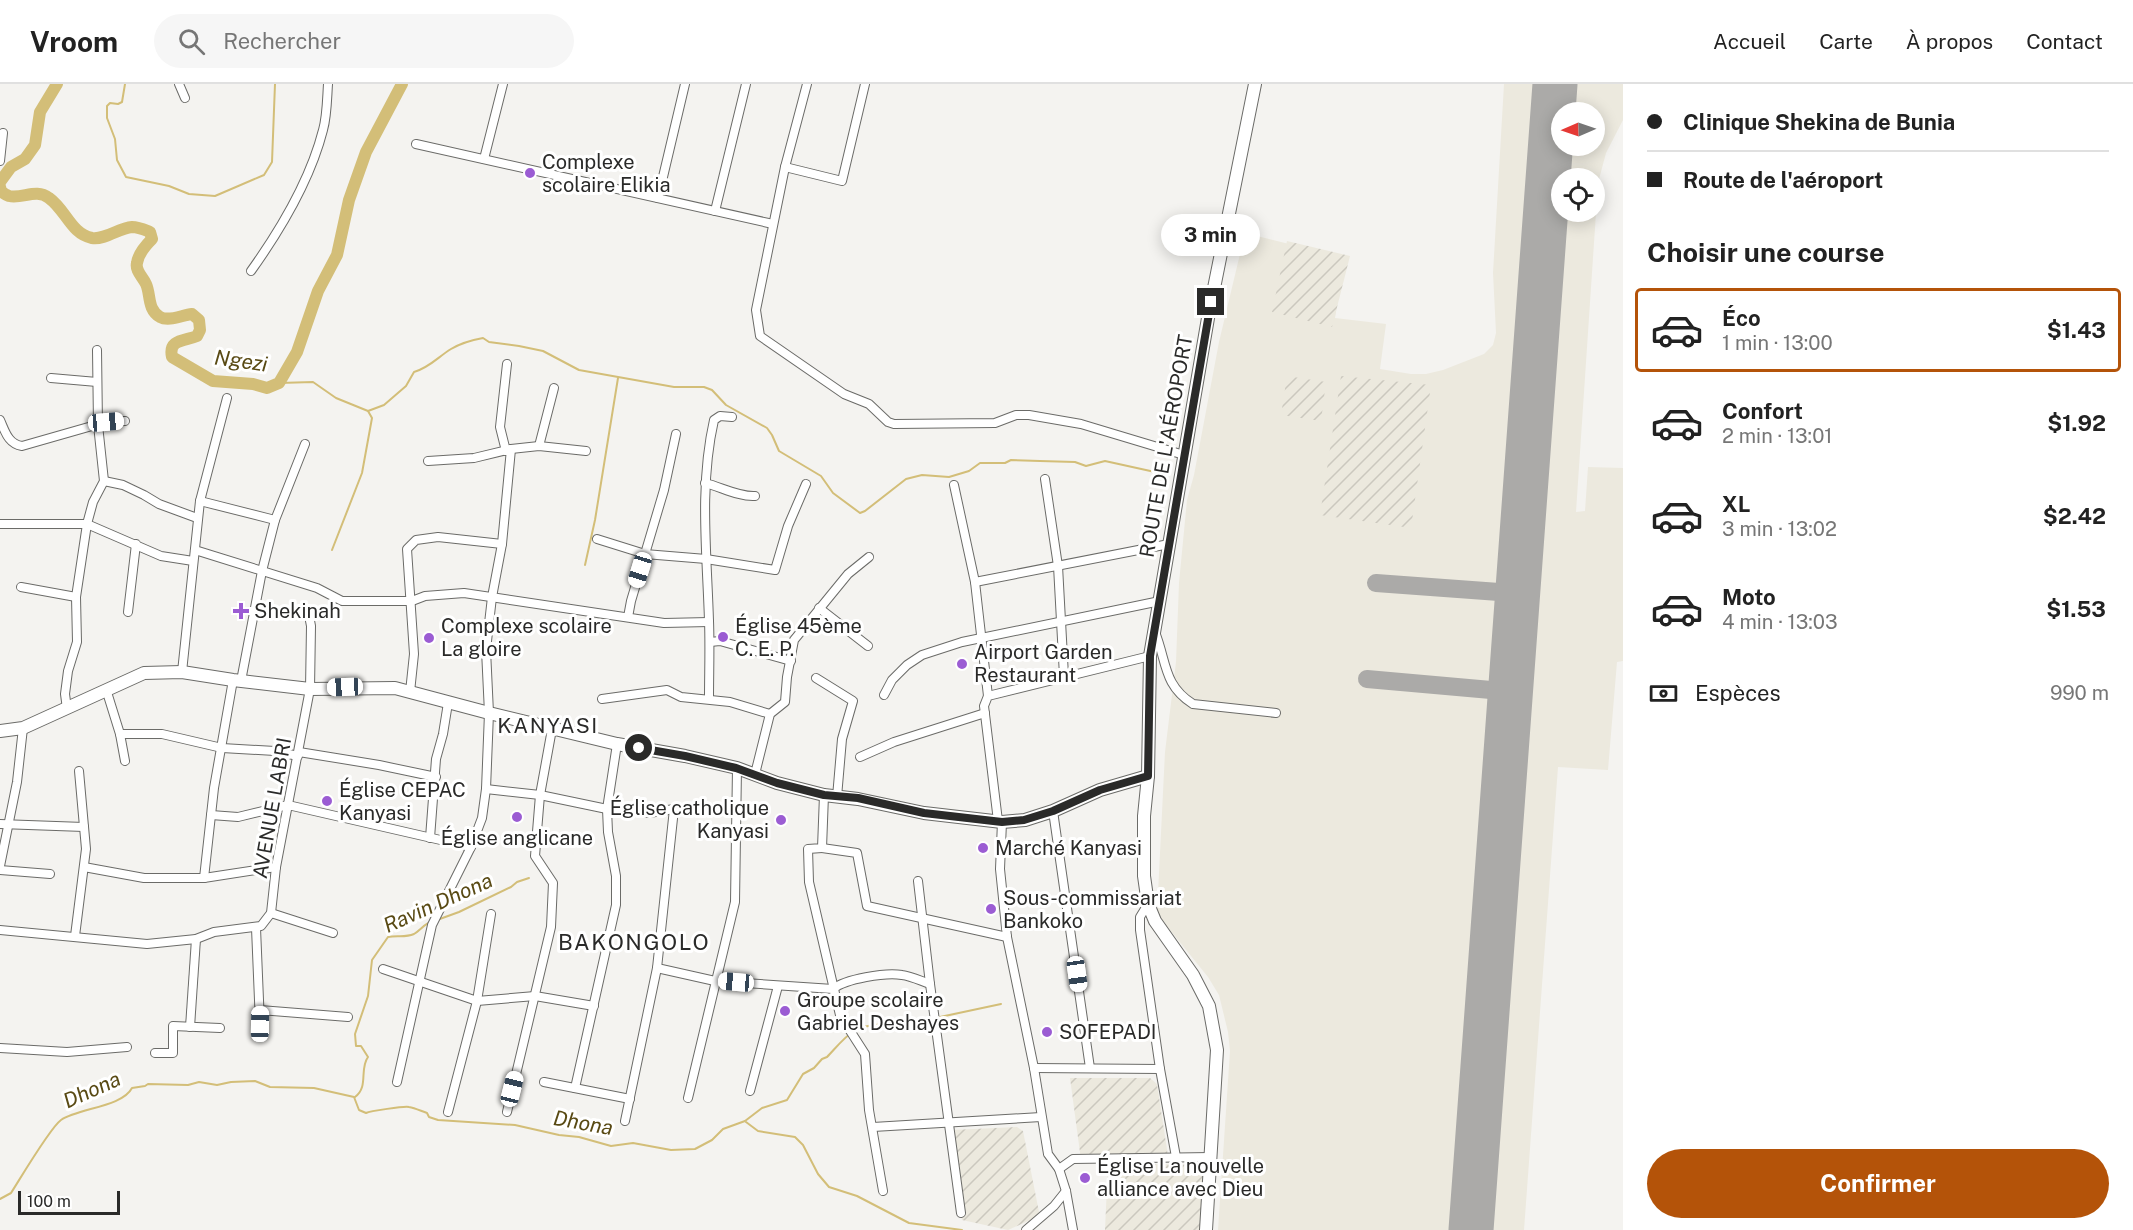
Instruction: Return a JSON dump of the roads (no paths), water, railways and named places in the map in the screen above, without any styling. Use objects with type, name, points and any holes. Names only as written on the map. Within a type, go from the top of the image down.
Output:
[{"type":"street","points":[[179,84],[185,98]]},
{"type":"street","points":[[251,271],[267,248],[309,172],[324,129],[328,84]]},
{"type":"street","points":[[484,159],[503,84]]},
{"type":"street","points":[[658,198],[685,84]]},
{"type":"street","points":[[716,211],[746,84]]},
{"type":"street","points":[[807,84],[785,167],[756,309],[760,336],[844,394],[869,404],[888,422],[903,424],[995,423],[1016,416],[1029,415],[1081,424],[1184,454]]},
{"type":"street","points":[[785,167],[842,181],[865,84]]},
{"type":"street","name":"ROUTE DE L'AÉROPORT","points":[[1206,1230],[1217,1050],[1209,1006],[1193,975],[1155,921],[1148,904],[1144,876],[1144,816],[1148,776],[1150,656],[1213,290],[1255,84]]},
{"type":"street","points":[[0,161],[3,133]]},
{"type":"street","points":[[416,144],[773,224]]},
{"type":"street","points":[[67,709],[65,694],[68,671],[77,642],[76,597],[87,524],[93,502],[104,481],[98,425],[97,350]]},
{"type":"street","points":[[397,1082],[432,925],[471,847],[482,818],[486,789],[489,713],[486,650],[492,597],[502,544],[508,450],[500,427],[507,364]]},
{"type":"street","points":[[51,378],[97,382]]},
{"type":"street","points":[[539,446],[554,388]]},
{"type":"street","points":[[182,672],[197,518],[227,398]]},
{"type":"street","points":[[708,699],[710,642],[705,483],[708,447],[714,420],[720,416],[732,417]]},
{"type":"street","points":[[0,420],[8,437],[15,445],[22,446],[106,422],[125,421]]},
{"type":"street","points":[[628,618],[658,504],[664,490],[676,434]]},
{"type":"street","points":[[204,879],[214,788],[262,571],[275,520],[305,444]]},
{"type":"street","points":[[428,461],[474,459],[508,450],[539,446],[585,450]]},
{"type":"street","points":[[1045,479],[1058,566],[1064,676]]},
{"type":"street","points":[[104,481],[123,485],[159,504],[197,518]]},
{"type":"street","points":[[705,483],[743,496],[755,496]]},
{"type":"street","points":[[597,539],[645,554],[706,559],[775,570],[788,526],[806,484]]},
{"type":"street","points":[[954,485],[975,582],[983,638],[988,696],[984,706],[1000,822],[1000,869],[1007,937],[1034,1068],[1048,1154],[1059,1169],[1066,1191],[1073,1230]]},
{"type":"street","points":[[200,501],[275,520]]},
{"type":"street","points":[[0,524],[87,524],[161,556],[194,561]]},
{"type":"street","points":[[410,692],[414,654],[407,549],[416,540],[438,537],[502,544]]},
{"type":"street","points":[[128,612],[136,544]]},
{"type":"street","points":[[975,582],[1169,544]]},
{"type":"street","points":[[195,550],[317,588],[342,601],[412,602],[425,596],[464,593],[664,623],[709,622]]},
{"type":"street","points":[[755,774],[770,714],[785,702],[794,640],[848,574],[869,557]]},
{"type":"street","points":[[21,586],[76,597]]},
{"type":"street","points":[[884,695],[892,680],[907,665],[922,655],[962,642],[1160,601]]},
{"type":"street","points":[[819,608],[868,646]]},
{"type":"street","name":"AVENUE LABRI","points":[[270,913],[276,867],[310,688],[311,626],[308,610]]},
{"type":"street","points":[[1155,632],[1171,684],[1183,698],[1193,704],[1276,713]]},
{"type":"street","points":[[710,642],[720,641],[790,661]]},
{"type":"street","points":[[988,696],[1150,656]]},
{"type":"street","points":[[0,731],[23,728],[144,673],[182,672],[237,681],[310,688],[395,688],[552,729],[736,768],[777,783],[824,795],[858,798],[924,813],[1000,822],[1024,820],[1053,811],[1100,790],[1148,776]]},
{"type":"street","points":[[816,678],[853,701],[842,739],[837,797]]},
{"type":"street","points":[[106,689],[120,734],[125,760]]},
{"type":"street","points":[[603,699],[667,690],[681,697],[730,702],[770,714]]},
{"type":"street","points":[[430,838],[436,759],[448,703]]},
{"type":"street","points":[[860,757],[894,742],[985,713]]},
{"type":"street","points":[[23,728],[17,782],[4,824],[0,868],[50,874]]},
{"type":"street","points":[[507,1112],[551,927],[553,883],[535,856],[540,795],[552,729]]},
{"type":"street","points":[[120,734],[162,734],[222,748],[299,754],[379,765],[436,777]]},
{"type":"street","points":[[575,1088],[616,905],[616,876],[608,832],[607,809],[616,744]]},
{"type":"street","points":[[688,1098],[735,902],[736,768]]},
{"type":"street","points":[[75,936],[86,849],[79,771]]},
{"type":"street","points":[[486,789],[540,795],[607,809],[649,813],[674,809],[736,808]]},
{"type":"street","points":[[822,848],[824,795]]},
{"type":"street","points":[[211,815],[238,817],[288,805],[471,847]]},
{"type":"street","points":[[625,1120],[657,968],[674,809]]},
{"type":"street","points":[[1053,811],[1090,1068]]},
{"type":"street","points":[[4,824],[84,826]]},
{"type":"street","points":[[883,1191],[869,1110],[865,1054],[840,1015],[809,882],[808,849],[822,848],[857,853],[867,906],[1007,937]]},
{"type":"street","points":[[84,867],[144,878],[204,879],[276,867]]},
{"type":"street","points":[[918,881],[960,1213]]},
{"type":"street","points":[[1148,904],[1140,917],[1140,930],[1160,1069],[1176,1157]]},
{"type":"street","points":[[0,930],[147,944],[196,939],[214,932],[256,928],[261,926],[270,913],[333,933]]},
{"type":"street","points":[[448,1112],[477,1001],[491,914]]},
{"type":"street","points":[[256,928],[260,1024]]},
{"type":"street","points":[[190,1027],[196,939]]},
{"type":"street","points":[[657,968],[715,981],[778,987],[833,989],[839,984],[885,974],[902,975],[930,984]]},
{"type":"street","points":[[383,969],[477,1001],[535,996],[594,1006]]},
{"type":"street","points":[[750,1091],[778,987]]},
{"type":"street","points":[[260,1010],[348,1017]]},
{"type":"street","points":[[155,1053],[173,1053],[173,1026],[220,1028]]},
{"type":"street","points":[[0,1048],[67,1052],[127,1047]]},
{"type":"street","points":[[1034,1068],[1160,1069]]},
{"type":"street","points":[[544,1082],[630,1099]]},
{"type":"street","points":[[873,1126],[1041,1117]]},
{"type":"street","points":[[1059,1169],[1073,1159],[1212,1157]]},
{"type":"street","points":[[1026,1230],[1054,1206],[1066,1191]]},
{"type":"waterway","name":"Ngezi","points":[[0,182],[11,167],[25,159],[35,145],[40,112],[57,84]]},
{"type":"waterway","points":[[125,84],[122,102],[110,103],[107,106],[107,118],[115,139],[117,160],[126,177],[169,186],[189,194],[215,196],[264,175],[272,162],[275,84]]},
{"type":"waterway","name":"Ngezi","points":[[0,187],[5,194],[14,197],[44,195],[55,203],[74,227],[85,236],[97,238],[132,227],[150,232],[152,239],[141,253],[137,266],[148,288],[153,310],[164,318],[171,319],[192,314],[199,320],[200,330],[197,336],[175,344],[171,351],[172,357],[213,381],[253,384],[267,388],[279,383],[297,352],[318,291],[337,255],[349,200],[366,152],[402,84]]},
{"type":"waterway","points":[[279,383],[313,382],[336,398],[368,411],[384,405],[406,386],[414,372],[429,365],[455,347],[483,338],[489,342],[543,351],[579,370],[674,387],[704,387],[712,390],[726,405],[767,428],[779,451],[821,476],[833,493],[860,513],[906,479],[922,475],[949,477],[969,471],[980,463],[1005,463],[1011,460],[1075,462],[1086,466],[1105,461],[1164,474]]},
{"type":"waterway","points":[[585,565],[595,520],[618,378]]},
{"type":"waterway","points":[[332,550],[362,473],[372,418],[368,411]]},
{"type":"waterway","name":"Ravin Dhona","points":[[437,920],[459,912],[529,878]]},
{"type":"waterway","name":"Ravin Dhona","points":[[355,1097],[362,1088],[364,1067],[368,1057],[361,1046],[356,1046],[355,1034],[368,996],[372,960],[388,937],[411,935],[431,922]]},
{"type":"waterway","name":"Dhona","points":[[937,1019],[1001,1004]]},
{"type":"waterway","name":"Dhona","points":[[0,1199],[11,1193],[43,1143],[61,1120],[110,1103],[127,1094],[132,1088],[148,1084],[188,1085],[199,1082],[217,1085],[255,1081],[270,1087],[314,1088],[354,1097],[359,1110],[366,1113],[409,1107],[427,1113],[429,1117],[438,1120],[515,1125],[579,1137],[611,1146],[633,1143],[671,1150],[695,1149],[712,1140],[723,1129],[745,1121],[762,1108],[787,1100],[803,1074],[814,1068],[854,1031],[880,1024],[929,1022]]},
{"type":"waterway","points":[[746,1122],[758,1131],[795,1137],[803,1145],[818,1174],[829,1187],[857,1196],[909,1223],[962,1230]]},
{"type":"place","name":"Complexe scolaire Elikia","points":[[530,173]]},
{"type":"place","name":"Shekinah","points":[[241,611]]},
{"type":"place","name":"Église 45ème C. E. P.","points":[[723,637]]},
{"type":"place","name":"Complexe scolaire La gloire","points":[[429,638]]},
{"type":"place","name":"Airport Garden Restaurant","points":[[962,664]]},
{"type":"place","name":"Église CEPAC Kanyasi","points":[[327,801]]},
{"type":"place","name":"Église anglicane","points":[[517,817]]},
{"type":"place","name":"Église catholique Kanyasi","points":[[781,820]]},
{"type":"place","name":"Marché Kanyasi","points":[[983,848]]},
{"type":"place","name":"Sous-commissariat Bankoko","points":[[991,909]]},
{"type":"place","name":"Groupe scolaire Gabriel Deshayes","points":[[785,1011]]},
{"type":"place","name":"SOFEPADI","points":[[1047,1032]]},
{"type":"place","name":"Église La nouvelle alliance avec Dieu","points":[[1085,1178]]},
{"type":"district","name":"KANYASI","points":[[548,726]]},
{"type":"district","name":"BAKONGOLO","points":[[634,942]]}]
